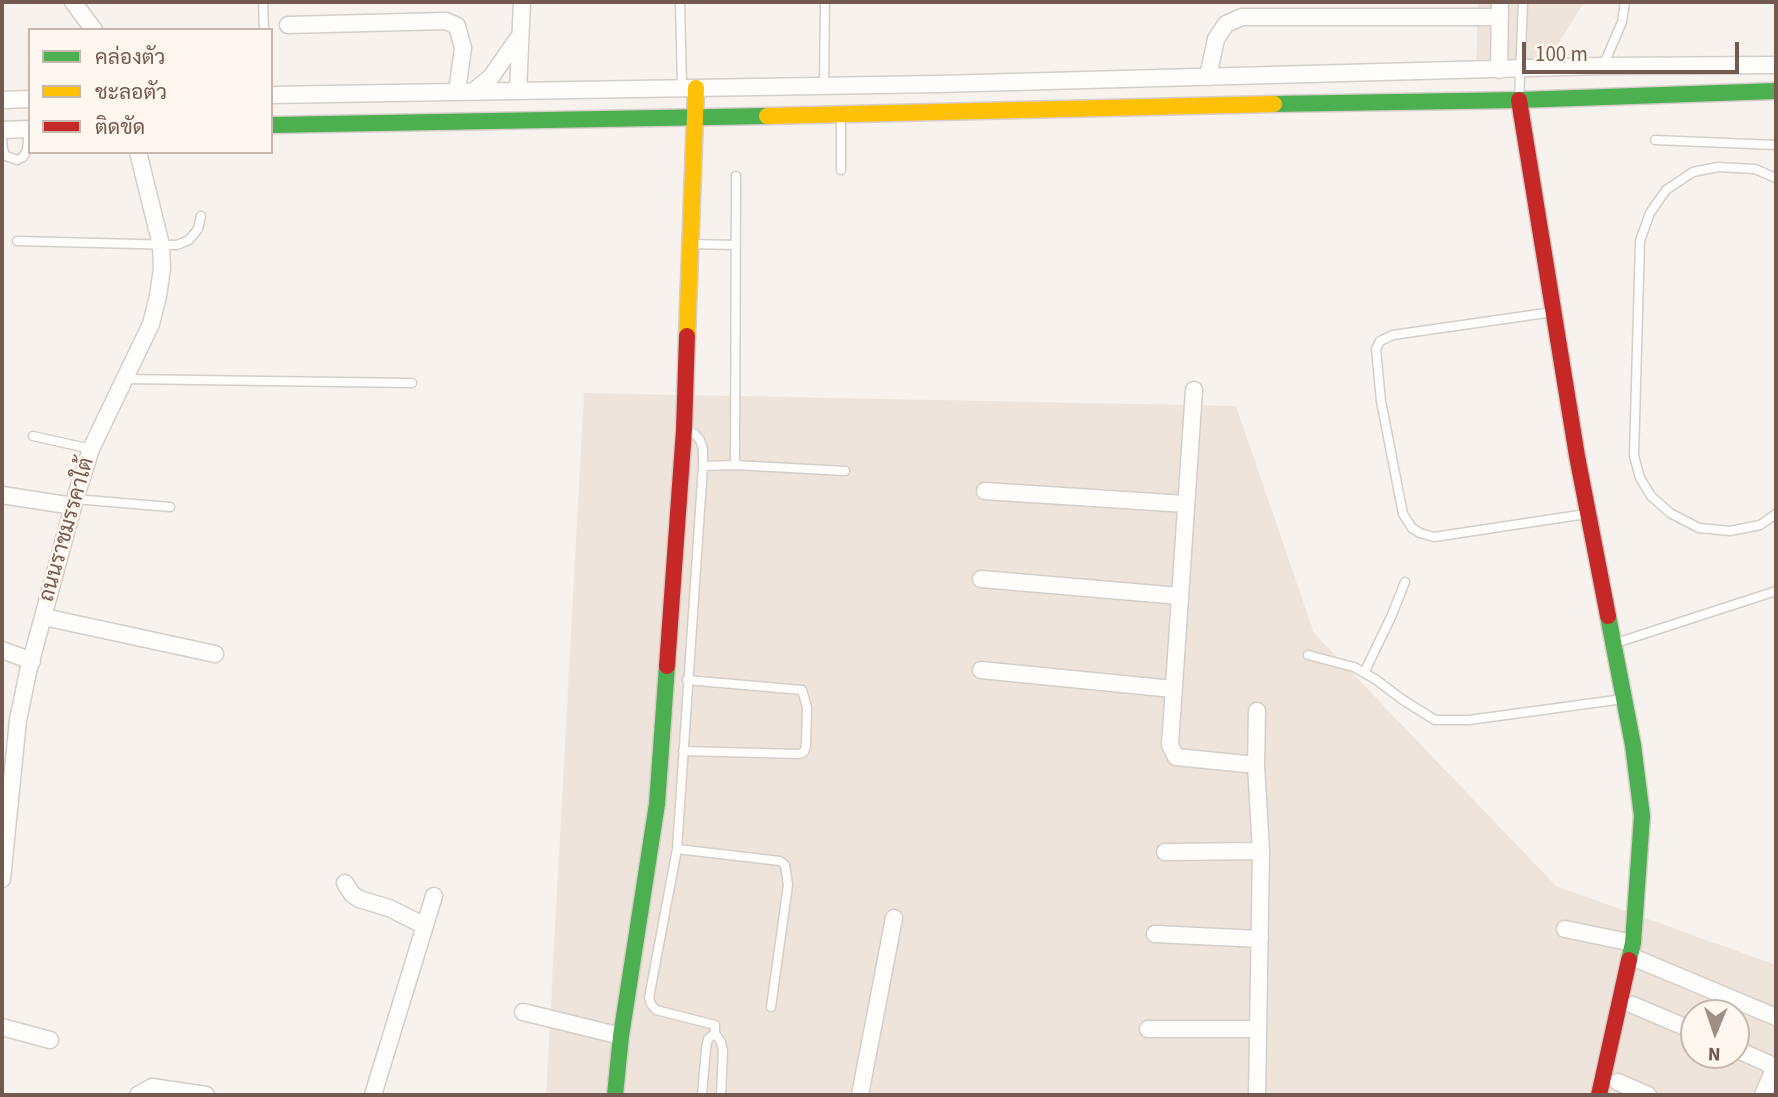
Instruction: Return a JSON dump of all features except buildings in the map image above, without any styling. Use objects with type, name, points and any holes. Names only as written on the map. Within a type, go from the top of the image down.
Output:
[{"type":"street","points":[[518,91],[523,2]]},
{"type":"street","points":[[76,3],[93,28]]},
{"type":"street","points":[[1208,77],[1216,39],[1226,24],[1242,16],[1500,9],[1499,70]]},
{"type":"street","points":[[288,25],[446,21],[457,26],[463,48],[465,91]]},
{"type":"street","points":[[465,91],[491,77],[521,35]]},
{"type":"street","points":[[273,125],[693,101],[824,85],[1499,70],[1519,75],[1604,66],[1776,65]]},
{"type":"street","points":[[273,95],[518,91],[693,101],[841,115],[1776,91]]},
{"type":"street","points":[[1519,98],[1588,514],[1633,745],[1642,816],[1631,950],[1599,1095]]},
{"type":"street","points":[[2,100],[28,99]]},
{"type":"street","points":[[615,1095],[621,1036],[657,804],[684,430],[693,101]]},
{"type":"street","points":[[2,130],[28,129]]},
{"type":"street","name":"ถนนราชมรรคาใต้","points":[[2,879],[8,831],[9,741],[74,503],[92,449],[151,324],[161,277],[161,245],[138,154]]},
{"type":"street","points":[[1194,390],[1170,745],[1176,757],[1256,765]]},
{"type":"street","points":[[985,491],[1186,505]]},
{"type":"street","points":[[2,495],[74,503]]},
{"type":"street","points":[[981,579],[1180,596]]},
{"type":"street","points":[[44,617],[215,654]]},
{"type":"street","points":[[2,650],[32,660]]},
{"type":"street","points":[[981,670],[1173,689]]},
{"type":"street","points":[[1257,711],[1256,765],[1261,851],[1257,1095]]},
{"type":"street","points":[[1165,852],[1261,851]]},
{"type":"street","points":[[345,883],[359,899],[389,908],[425,926]]},
{"type":"street","points":[[373,1095],[434,896]]},
{"type":"street","points":[[860,1095],[894,918]]},
{"type":"street","points":[[1565,929],[1631,950],[1776,1017]]},
{"type":"street","points":[[1155,934],[1260,939]]},
{"type":"street","points":[[1633,1005],[1680,1025]]},
{"type":"street","points":[[523,1012],[621,1036]]},
{"type":"street","points":[[2,1027],[50,1040]]},
{"type":"street","points":[[1148,1029],[1258,1029]]},
{"type":"street","points":[[1750,1055],[1776,1066],[1763,1095]]},
{"type":"street","points":[[1618,1082],[1648,1095]]},
{"type":"street","points":[[138,1095],[144,1090],[159,1087],[205,1095]]},
{"type":"lane","points":[[263,2],[264,28]]},
{"type":"lane","points":[[680,2],[693,101]]},
{"type":"lane","points":[[824,85],[825,2]]},
{"type":"lane","points":[[1519,98],[1523,2]]},
{"type":"lane","points":[[1604,66],[1622,22],[1625,2]]},
{"type":"lane","points":[[841,115],[841,170]]},
{"type":"lane","points":[[2,138],[6,156],[17,160],[23,157],[28,143]]},
{"type":"lane","points":[[1655,140],[1776,145]]},
{"type":"lane","points":[[1776,178],[1755,169],[1718,166],[1693,172],[1666,190],[1650,212],[1640,241],[1634,456],[1640,478],[1651,496],[1670,513],[1699,528],[1730,531],[1760,524],[1776,514]]},
{"type":"lane","points":[[735,465],[736,176]]},
{"type":"lane","points":[[17,242],[177,245],[189,240],[198,229],[201,216]]},
{"type":"lane","points":[[691,244],[736,244]]},
{"type":"lane","points":[[1553,312],[1393,335],[1380,341],[1376,348],[1381,401],[1404,514],[1412,528],[1420,533],[1434,537],[1588,514]]},
{"type":"lane","points":[[125,379],[412,383]]},
{"type":"lane","points":[[684,430],[695,434],[700,440],[703,466],[677,849],[649,998],[656,1010],[715,1025],[715,1033],[723,1051],[721,1095]]},
{"type":"lane","points":[[33,436],[92,449]]},
{"type":"lane","points":[[703,466],[735,465],[845,471]]},
{"type":"lane","points":[[74,503],[170,507]]},
{"type":"lane","points":[[1364,673],[1405,582]]},
{"type":"lane","points":[[1613,644],[1776,591]]},
{"type":"lane","points":[[1308,655],[1354,667],[1435,720],[1469,720],[1623,699]]},
{"type":"lane","points":[[683,751],[799,754],[804,752],[806,746],[807,707],[802,690],[687,680]]},
{"type":"lane","points":[[677,849],[780,861],[785,865],[788,885],[771,1007]]},
{"type":"lane","points":[[702,1095],[706,1048],[708,1040],[715,1033]]},
{"type":"shaded area","points":[[1478,2],[1584,2],[1543,69],[1476,70]]},
{"type":"shaded area","points":[[584,393],[1236,406],[1314,633],[1556,886],[1776,965],[1776,1095],[546,1095]]},
{"type":"traffic: fast","points":[[1274,104],[1519,100],[1776,91]]},
{"type":"traffic: fast","points":[[273,125],[767,116]]},
{"type":"traffic: fast","points":[[1608,616],[1633,745],[1642,816],[1633,943],[1629,960]]},
{"type":"traffic: fast","points":[[615,1095],[621,1036],[657,804],[667,666]]},
{"type":"traffic: slow","points":[[687,336],[696,88]]},
{"type":"traffic: slow","points":[[767,116],[1274,104]]},
{"type":"traffic: jam","points":[[1519,100],[1577,456],[1608,616]]},
{"type":"traffic: jam","points":[[667,666],[684,430],[687,336]]},
{"type":"traffic: jam","points":[[1599,1095],[1629,960]]}]
